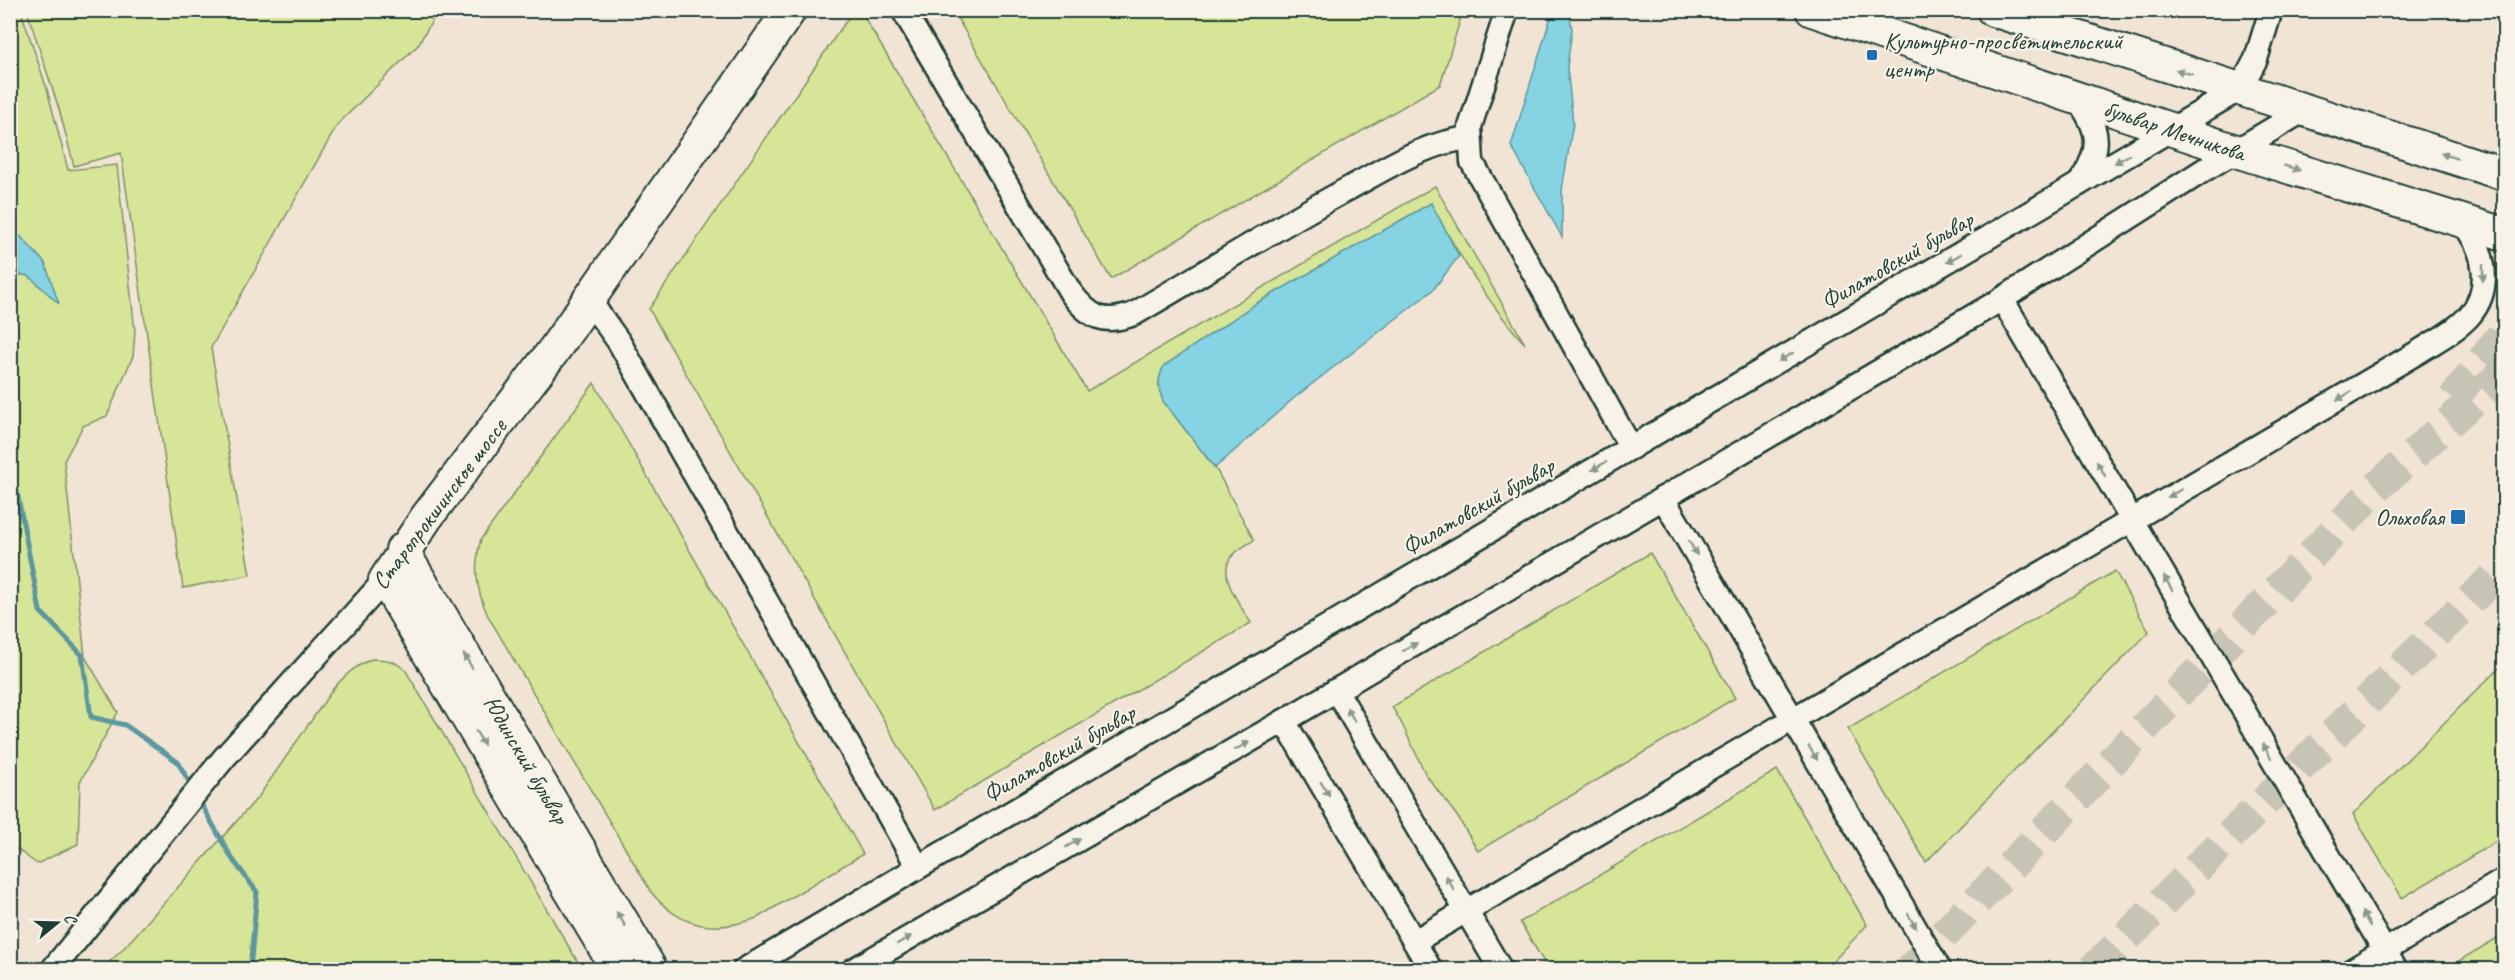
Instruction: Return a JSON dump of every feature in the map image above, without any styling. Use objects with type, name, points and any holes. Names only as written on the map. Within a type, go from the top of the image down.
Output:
[{"type":"street","name":"Старопрокшинское шоссе","points":[[52,969],[224,758],[385,580],[402,550],[554,350],[790,10]]},
{"type":"street","points":[[903,10],[1071,293],[1080,306],[1099,318],[1112,320],[1134,314],[1312,209],[1418,150],[1442,142],[1469,138]]},
{"type":"street","points":[[1506,10],[1473,114],[1469,138],[1475,171],[1631,448]]},
{"type":"street","name":"бульвар Мечникова","points":[[1812,10],[2236,151],[2505,234]]},
{"type":"street","points":[[1993,10],[2505,174]]},
{"type":"street","points":[[2240,89],[2256,59],[2271,10]]},
{"type":"street","name":"Филатовский бульвар","points":[[744,969],[2240,89]]},
{"type":"street","points":[[2075,96],[2088,113],[2097,138],[2090,167],[2079,184]]},
{"type":"street","points":[[853,969],[1284,721],[2002,299],[2236,151],[2306,110]]},
{"type":"street","points":[[1414,941],[2454,329],[2468,317],[2481,294],[2484,271],[2475,239],[2461,221]]},
{"type":"street","points":[[2002,299],[2390,960]]},
{"type":"street","points":[[589,300],[619,342],[918,867]]},
{"type":"street","points":[[1663,498],[1940,969]]},
{"type":"street","name":"Юдинский бульвар","points":[[402,550],[651,969]]},
{"type":"street","name":"Юдинский бульвар","points":[[385,580],[618,969]]},
{"type":"street","points":[[1336,690],[1501,969]]},
{"type":"street","points":[[1284,721],[1431,969]]},
{"type":"street","points":[[2352,969],[2390,960],[2505,880]]},
{"type":"green space","points":[[860,10],[1087,391],[1435,186],[1525,344],[1474,276],[1431,203],[1257,303],[1164,366],[1159,384],[1163,401],[1217,471],[1254,540],[1234,554],[1227,570],[1231,589],[1251,623],[935,810],[649,309],[853,11]]},
{"type":"green space","points":[[10,11],[21,11],[47,89],[68,170],[117,165],[135,332],[133,356],[107,416],[83,426],[64,461],[85,657],[118,712],[80,782],[78,844],[37,864],[10,844],[11,273],[29,276],[59,303],[11,226]]},
{"type":"green space","points":[[27,11],[438,11],[418,45],[338,124],[211,348],[250,575],[183,588],[121,153],[74,166],[59,109]]},
{"type":"green space","points":[[953,11],[1463,11],[1440,85],[1111,279]]},
{"type":"green space","points":[[594,383],[863,854],[757,918],[742,923],[713,926],[687,920],[674,914],[651,892],[488,616],[481,597],[477,578],[477,559],[481,539]]},
{"type":"green space","points":[[1650,553],[1735,698],[1478,851],[1457,816],[1426,775],[1392,707]]},
{"type":"green space","points":[[2115,571],[2149,632],[1926,862],[1848,729]]},
{"type":"green space","points":[[372,659],[391,661],[406,671],[582,969],[102,969],[123,949],[259,796],[333,689],[351,671]]},
{"type":"green space","points":[[2504,663],[2504,837],[2402,898],[2353,814]]},
{"type":"green space","points":[[1777,770],[1867,925],[1826,969],[1548,969],[1520,922]]},
{"type":"green space","points":[[2504,934],[2504,969],[2445,969]]},
{"type":"water","points":[[1553,10],[1569,11],[1572,29],[1567,67],[1573,123],[1562,190],[1562,237],[1511,146]]},
{"type":"water","points":[[1431,203],[1459,256],[1433,290],[1294,398],[1215,468],[1163,401],[1159,384],[1164,366],[1257,303]]},
{"type":"water","points":[[11,226],[45,263],[59,304],[29,276],[11,273]]},
{"type":"waterway","points":[[10,485],[17,492],[40,611],[82,655],[91,717],[125,725],[178,762],[193,789]]},
{"type":"waterway","points":[[199,800],[231,857],[257,892],[250,970]]},
{"type":"tunnel","points":[[2453,399],[2504,333]]},
{"type":"tunnel","points":[[1910,970],[2377,487],[2504,373]]},
{"type":"tunnel","points":[[2093,970],[2504,567]]},
{"type":"place","name":"Культурно-просветительский центр","points":[[1872,55]]},
{"type":"place","name":"Ольховая","points":[[2458,517]]}]
